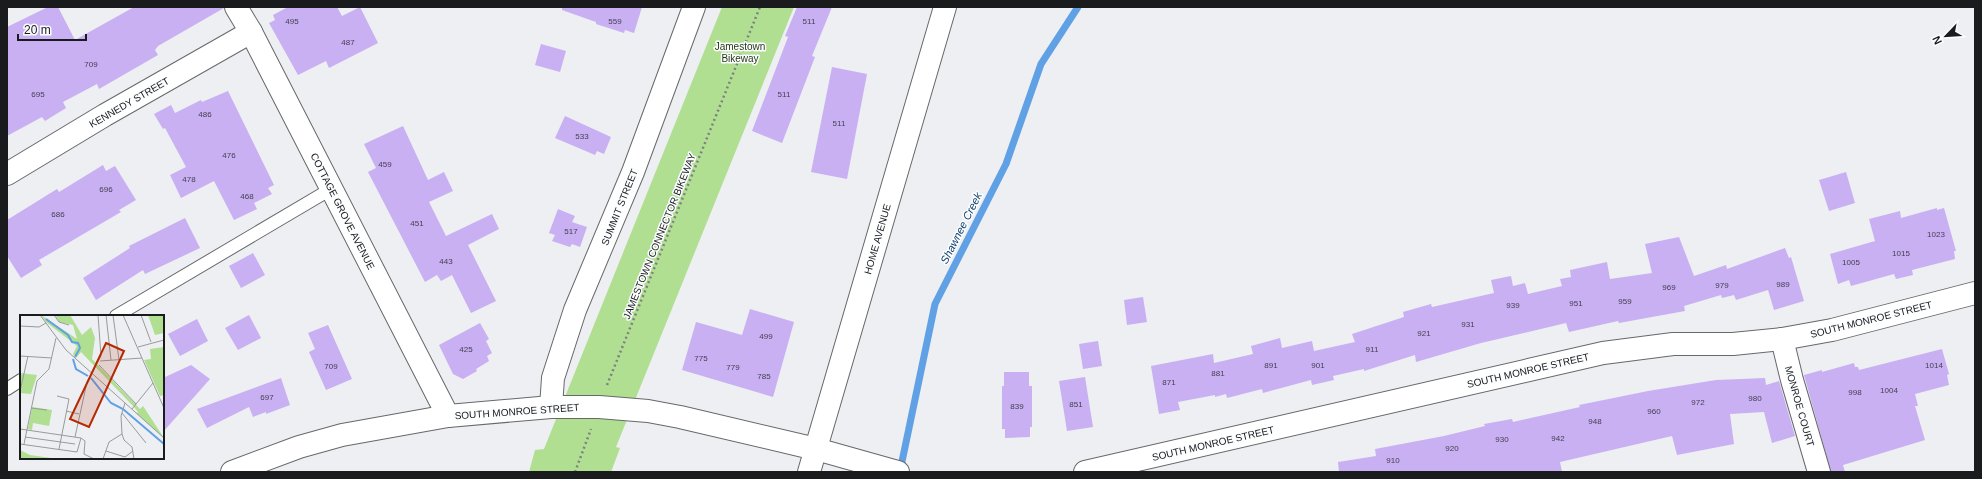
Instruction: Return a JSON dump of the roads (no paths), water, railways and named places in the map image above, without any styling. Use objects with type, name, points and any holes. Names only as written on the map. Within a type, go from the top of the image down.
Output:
[{"type":"street","name":"COTTAGE GROVE AVENUE","points":[[236,7],[251,32],[448,416]]},
{"type":"street","name":"SUMMIT STREET","points":[[551,407],[553,378],[575,310],[633,172],[694,7]]},
{"type":"street","name":"HOME AVENUE","points":[[809,472],[946,7]]},
{"type":"street","name":"KENNEDY STREET","points":[[7,174],[251,32]]},
{"type":"street","name":"SOUTH MONROE STREET","points":[[1085,472],[1603,353],[1673,344],[1733,344],[1782,339],[1832,330],[1975,293]]},
{"type":"street","name":"MONROE COURT","points":[[1782,339],[1792,380],[1819,472]]},
{"type":"street","name":"SOUTH MONROE STREET","points":[[232,472],[299,447],[342,435],[448,416],[551,407],[599,407],[648,411],[816,448],[888,470]]},
{"type":"lane","points":[[118,315],[331,189]]},
{"type":"lane","points":[[7,389],[20,381]]},
{"type":"waterway","name":"Shawnee Creek","points":[[900,471],[935,304],[1006,164],[1041,64],[1078,7]]},
{"type":"park label","name":"Jamestown Bikeway","points":[[740,52]]}]
